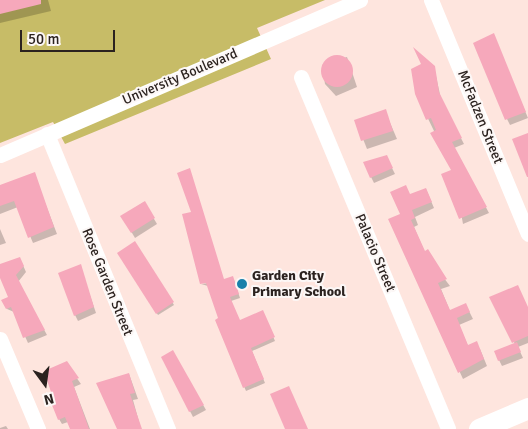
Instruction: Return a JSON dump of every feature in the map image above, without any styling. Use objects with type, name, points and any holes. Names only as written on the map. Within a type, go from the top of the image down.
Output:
[{"type":"street","name":"University Boulevard","points":[[0,155],[360,0]]},
{"type":"street","name":"McFadzen Street","points":[[432,0],[528,234]]},
{"type":"street","name":"Palacio Street","points":[[302,77],[448,429]]},
{"type":"street","name":"Rose Garden Street","points":[[47,134],[168,429]]},
{"type":"street","points":[[0,339],[38,429]]},
{"type":"street","points":[[479,429],[528,408]]},
{"type":"shaded area","points":[[0,0],[325,0],[257,28],[271,59],[65,144],[53,122],[0,143]]},
{"type":"building","points":[[0,0],[41,0],[41,4],[0,14]]},
{"type":"building","points":[[494,33],[526,112],[505,120],[473,43]]},
{"type":"building","points":[[413,47],[435,66],[439,92],[462,138],[452,142],[487,207],[459,219],[441,174],[451,170],[430,133],[436,130],[431,118],[426,120],[415,94],[411,69],[421,64]]},
{"type":"building","points":[[337,55],[348,60],[353,71],[348,82],[337,87],[326,82],[321,71],[326,60]]},
{"type":"building","points":[[386,109],[393,131],[361,141],[354,120]]},
{"type":"building","points":[[528,133],[528,177],[527,177],[512,139]]},
{"type":"building","points":[[387,155],[393,168],[370,178],[363,162]]},
{"type":"building","points":[[190,168],[224,279],[233,276],[239,294],[230,297],[240,320],[263,310],[275,337],[251,348],[264,379],[243,388],[215,320],[218,318],[206,283],[200,284],[182,214],[191,212],[177,173]]},
{"type":"building","points":[[35,172],[54,227],[28,238],[14,201],[0,206],[0,185]]},
{"type":"building","points":[[406,185],[410,194],[426,188],[432,202],[412,210],[415,218],[411,220],[425,251],[428,249],[447,279],[438,283],[450,310],[466,303],[470,312],[457,318],[468,345],[477,341],[484,359],[458,373],[388,219],[400,214],[390,192]]},
{"type":"building","points":[[145,201],[155,218],[131,233],[120,216]]},
{"type":"building","points":[[135,241],[174,302],[156,314],[117,253]]},
{"type":"building","points":[[20,257],[24,266],[16,275],[45,330],[23,338],[11,307],[6,309],[1,300],[8,297],[0,278],[0,264]]},
{"type":"building","points":[[81,264],[94,307],[74,316],[58,273]]},
{"type":"building","points":[[518,285],[528,307],[528,336],[512,343],[489,297]]},
{"type":"building","points":[[517,342],[521,352],[498,361],[494,351]]},
{"type":"building","points":[[173,350],[204,405],[189,412],[161,357]]},
{"type":"building","points":[[67,361],[79,378],[72,381],[89,429],[70,429],[65,417],[58,420],[50,400],[53,398],[44,371]]},
{"type":"building","points":[[129,373],[135,393],[130,394],[142,429],[117,429],[96,383]]},
{"type":"building","points":[[289,386],[308,429],[285,429],[270,394]]},
{"type":"place","name":"Garden City Primary School","points":[[242,284]]}]
